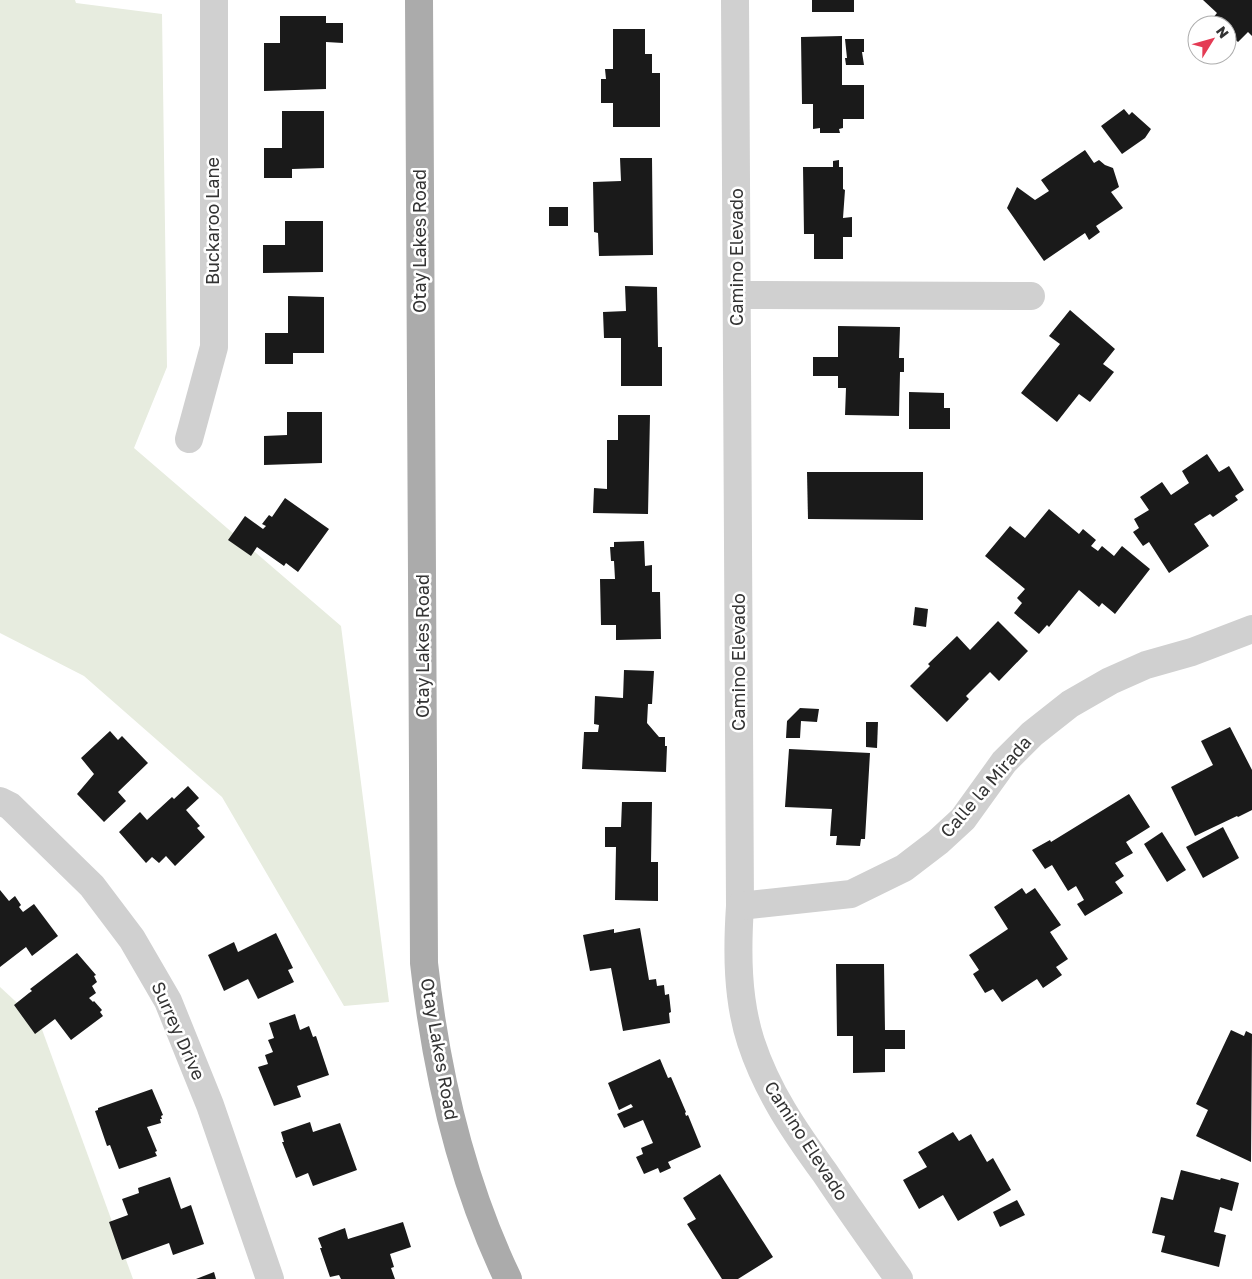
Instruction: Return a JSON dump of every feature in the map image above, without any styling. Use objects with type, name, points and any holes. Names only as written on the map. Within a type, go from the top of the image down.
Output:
[{"type":"main road","name":"Otay Lakes Road","points":[[419,0],[424,963],[438,1063],[449,1113],[479,1210],[508,1279]]},
{"type":"street","name":"Buckaroo Lane","points":[[189,439],[214,347],[214,0]]},
{"type":"street","name":"Camino Elevado","points":[[736,0],[740,906],[738,935],[741,991],[750,1040],[761,1071],[776,1101],[899,1279]]},
{"type":"street","points":[[737,295],[1031,296]]},
{"type":"street","name":"Calle la Mirada","points":[[740,906],[851,894],[904,868],[938,842],[963,818],[1004,762],[1032,734],[1070,704],[1110,681],[1146,665],[1192,652],[1252,629]]},
{"type":"street","name":"Surrey Drive","points":[[0,801],[10,806],[92,886],[132,939],[168,1001],[210,1105],[270,1279]]},
{"type":"shaded area","points":[[0,0],[75,0],[76,3],[162,14],[167,367],[134,448],[341,626],[389,1002],[344,1006],[222,797],[84,676],[0,633]]},
{"type":"shaded area","points":[[0,987],[40,1024],[133,1279],[0,1279]]},
{"type":"building","points":[[812,0],[854,0],[854,12],[812,12]]},
{"type":"building","points":[[1203,0],[1252,0],[1252,36],[1248,32],[1238,42],[1237,15],[1215,15],[1217,13]]},
{"type":"building","points":[[280,16],[326,16],[326,23],[343,23],[343,43],[326,42],[326,89],[264,91],[264,43],[280,43]]},
{"type":"building","points":[[613,29],[645,29],[645,54],[652,54],[652,73],[660,73],[660,127],[613,127],[613,103],[601,103],[601,79],[606,79],[605,69],[613,69]]},
{"type":"building","points":[[842,36],[842,85],[864,85],[864,119],[843,119],[843,128],[839,129],[840,133],[820,133],[820,128],[813,129],[813,104],[802,104],[801,37]]},
{"type":"building","points":[[845,39],[864,39],[864,52],[862,52],[864,65],[846,65]]},
{"type":"building","points":[[1124,109],[1129,115],[1132,112],[1151,129],[1145,138],[1122,154],[1101,126]]},
{"type":"building","points":[[282,111],[324,111],[324,168],[292,169],[292,178],[264,178],[264,148],[282,148]]},
{"type":"building","points":[[1085,150],[1094,163],[1099,160],[1113,168],[1119,187],[1111,192],[1123,208],[1096,226],[1100,232],[1089,240],[1085,233],[1044,261],[1007,208],[1017,187],[1035,200],[1049,191],[1041,180]]},
{"type":"building","points":[[620,158],[652,158],[653,255],[599,256],[598,233],[594,232],[593,182],[621,181]]},
{"type":"building","points":[[839,160],[839,167],[843,167],[843,189],[845,190],[843,218],[852,217],[852,237],[843,237],[843,259],[814,259],[814,234],[804,234],[803,167],[833,167],[833,161]]},
{"type":"building","points":[[549,207],[568,207],[568,226],[549,226]]},
{"type":"building","points":[[285,221],[323,221],[323,272],[263,273],[263,245],[285,245]]},
{"type":"building","points":[[625,286],[657,287],[658,347],[662,347],[662,386],[621,386],[621,338],[604,338],[603,312],[626,311]]},
{"type":"building","points":[[288,296],[324,297],[324,353],[293,353],[293,364],[265,364],[265,333],[288,333]]},
{"type":"building","points":[[1070,310],[1115,349],[1103,364],[1114,372],[1090,402],[1079,394],[1057,422],[1021,393],[1060,344],[1049,336]]},
{"type":"building","points":[[838,326],[900,327],[899,358],[904,358],[904,372],[900,372],[899,416],[845,415],[846,388],[838,388],[838,376],[813,376],[813,357],[838,357]]},
{"type":"building","points":[[909,392],[944,393],[944,408],[950,408],[950,429],[909,429]]},
{"type":"building","points":[[287,412],[322,412],[322,463],[264,465],[264,436],[287,435]]},
{"type":"building","points":[[618,415],[650,415],[648,514],[593,513],[594,488],[607,489],[607,440],[618,440]]},
{"type":"building","points":[[1207,454],[1219,472],[1229,466],[1244,490],[1235,496],[1238,500],[1213,517],[1210,514],[1194,524],[1209,546],[1169,573],[1149,542],[1143,546],[1133,532],[1139,528],[1134,519],[1149,510],[1140,497],[1162,482],[1171,495],[1189,483],[1182,471]]},
{"type":"building","points":[[807,472],[923,472],[923,520],[808,519]]},
{"type":"building","points":[[285,498],[329,529],[298,572],[286,563],[284,566],[257,547],[251,556],[228,540],[245,516],[263,529],[266,526],[262,524],[269,515],[272,517]]},
{"type":"building","points":[[1049,509],[1079,534],[1083,529],[1096,540],[1091,546],[1098,551],[1102,546],[1114,556],[1122,546],[1150,569],[1115,614],[1102,603],[1099,607],[1079,590],[1049,627],[1047,625],[1039,634],[1014,613],[1022,603],[1017,598],[1025,589],[985,556],[1010,526],[1025,538]]},
{"type":"building","points":[[644,541],[645,566],[652,565],[652,592],[660,592],[661,639],[616,640],[616,625],[601,625],[600,579],[615,579],[614,561],[611,561],[610,547],[614,547],[614,542]]},
{"type":"building","points":[[915,607],[928,609],[926,627],[913,625]]},
{"type":"building","points":[[998,621],[1028,651],[999,681],[990,672],[966,696],[969,699],[947,722],[910,686],[930,666],[928,664],[957,636],[970,650]]},
{"type":"building","points":[[624,670],[654,671],[652,704],[648,704],[647,723],[659,737],[665,737],[665,746],[667,746],[666,772],[582,769],[584,732],[598,732],[599,725],[594,724],[595,696],[623,698]]},
{"type":"building","points":[[800,708],[819,709],[817,722],[801,721],[800,738],[786,738],[787,721]]},
{"type":"building","points":[[866,722],[878,722],[877,748],[866,747]]},
{"type":"building","points":[[1230,727],[1252,770],[1252,810],[1195,836],[1171,787],[1213,765],[1201,741]]},
{"type":"building","points":[[110,731],[118,740],[122,736],[148,763],[118,792],[126,801],[104,822],[77,794],[94,774],[81,758]]},
{"type":"building","points":[[789,749],[870,753],[865,839],[861,839],[860,846],[836,845],[837,836],[830,836],[832,809],[785,807]]},
{"type":"building","points":[[188,786],[199,798],[186,810],[200,826],[197,828],[205,837],[175,866],[166,856],[159,863],[152,857],[146,863],[119,832],[140,812],[147,820],[172,797],[174,799]]},
{"type":"building","points":[[1129,794],[1150,827],[1126,842],[1133,853],[1115,863],[1124,876],[1115,882],[1123,893],[1085,916],[1077,904],[1084,900],[1076,886],[1068,891],[1052,865],[1045,869],[1032,850],[1050,840],[1051,842]]},
{"type":"building","points":[[622,802],[652,802],[651,862],[658,862],[658,901],[615,900],[616,847],[605,847],[605,827],[621,827]]},
{"type":"building","points":[[1223,827],[1239,858],[1203,878],[1186,847]]},
{"type":"building","points":[[1162,832],[1186,870],[1167,882],[1144,844]]},
{"type":"building","points":[[1022,888],[1026,894],[1035,888],[1061,925],[1050,932],[1068,959],[1056,967],[1062,975],[1043,988],[1037,979],[1002,1002],[993,989],[985,993],[973,974],[979,970],[969,955],[1008,929],[994,907]]},
{"type":"building","points":[[0,890],[9,901],[15,896],[23,912],[34,904],[58,936],[32,956],[26,947],[0,967]]},
{"type":"building","points":[[640,928],[649,980],[656,979],[657,986],[664,985],[665,995],[669,994],[670,1023],[623,1031],[611,968],[590,971],[583,935],[614,929],[614,933]]},
{"type":"building","points":[[276,933],[293,968],[288,970],[294,982],[258,999],[248,979],[224,991],[208,955],[234,942],[238,952]]},
{"type":"building","points":[[77,953],[96,975],[94,976],[97,982],[92,986],[96,993],[89,998],[102,1010],[100,1012],[103,1016],[71,1040],[55,1019],[35,1034],[14,1005],[32,991],[30,989]]},
{"type":"building","points":[[836,964],[884,964],[885,1030],[905,1030],[905,1049],[885,1049],[885,1072],[853,1073],[853,1036],[837,1036]]},
{"type":"building","points":[[295,1014],[300,1030],[309,1026],[313,1037],[316,1036],[329,1075],[297,1086],[301,1097],[274,1106],[258,1067],[268,1064],[265,1055],[273,1052],[268,1040],[274,1038],[269,1023]]},
{"type":"building","points":[[1231,1030],[1244,1036],[1246,1031],[1252,1034],[1251,1162],[1196,1136],[1208,1110],[1196,1104]]},
{"type":"building","points":[[660,1059],[668,1078],[671,1077],[686,1116],[688,1115],[701,1147],[668,1162],[671,1168],[660,1173],[658,1168],[644,1174],[636,1157],[643,1154],[641,1148],[653,1143],[643,1120],[624,1128],[617,1114],[633,1107],[631,1104],[619,1110],[608,1083]]},
{"type":"building","points":[[152,1089],[163,1115],[161,1116],[162,1119],[160,1119],[161,1123],[147,1127],[157,1151],[155,1152],[157,1156],[119,1169],[110,1145],[107,1146],[95,1111],[98,1108]]},
{"type":"building","points":[[310,1122],[313,1132],[340,1123],[357,1170],[313,1186],[308,1173],[296,1178],[282,1142],[284,1142],[281,1132]]},
{"type":"building","points":[[953,1132],[959,1141],[971,1134],[987,1162],[993,1158],[1011,1190],[958,1221],[943,1195],[919,1209],[903,1180],[927,1167],[918,1152]]},
{"type":"building","points":[[1181,1170],[1239,1183],[1232,1211],[1220,1207],[1214,1232],[1226,1235],[1219,1267],[1161,1252],[1165,1236],[1152,1233],[1161,1197],[1173,1200]]},
{"type":"building","points":[[720,1174],[773,1257],[738,1279],[722,1279],[687,1224],[696,1219],[683,1198]]},
{"type":"building","points":[[170,1177],[181,1209],[191,1205],[204,1244],[173,1255],[169,1243],[122,1260],[109,1222],[128,1215],[122,1199],[139,1193],[138,1188]]},
{"type":"building","points":[[1017,1200],[1025,1215],[1000,1227],[993,1212]]},
{"type":"building","points":[[403,1222],[411,1247],[390,1254],[394,1267],[391,1268],[395,1279],[341,1279],[339,1275],[330,1277],[318,1238],[345,1228],[348,1239]]},
{"type":"building","points":[[214,1272],[216,1279],[196,1279]]}]
